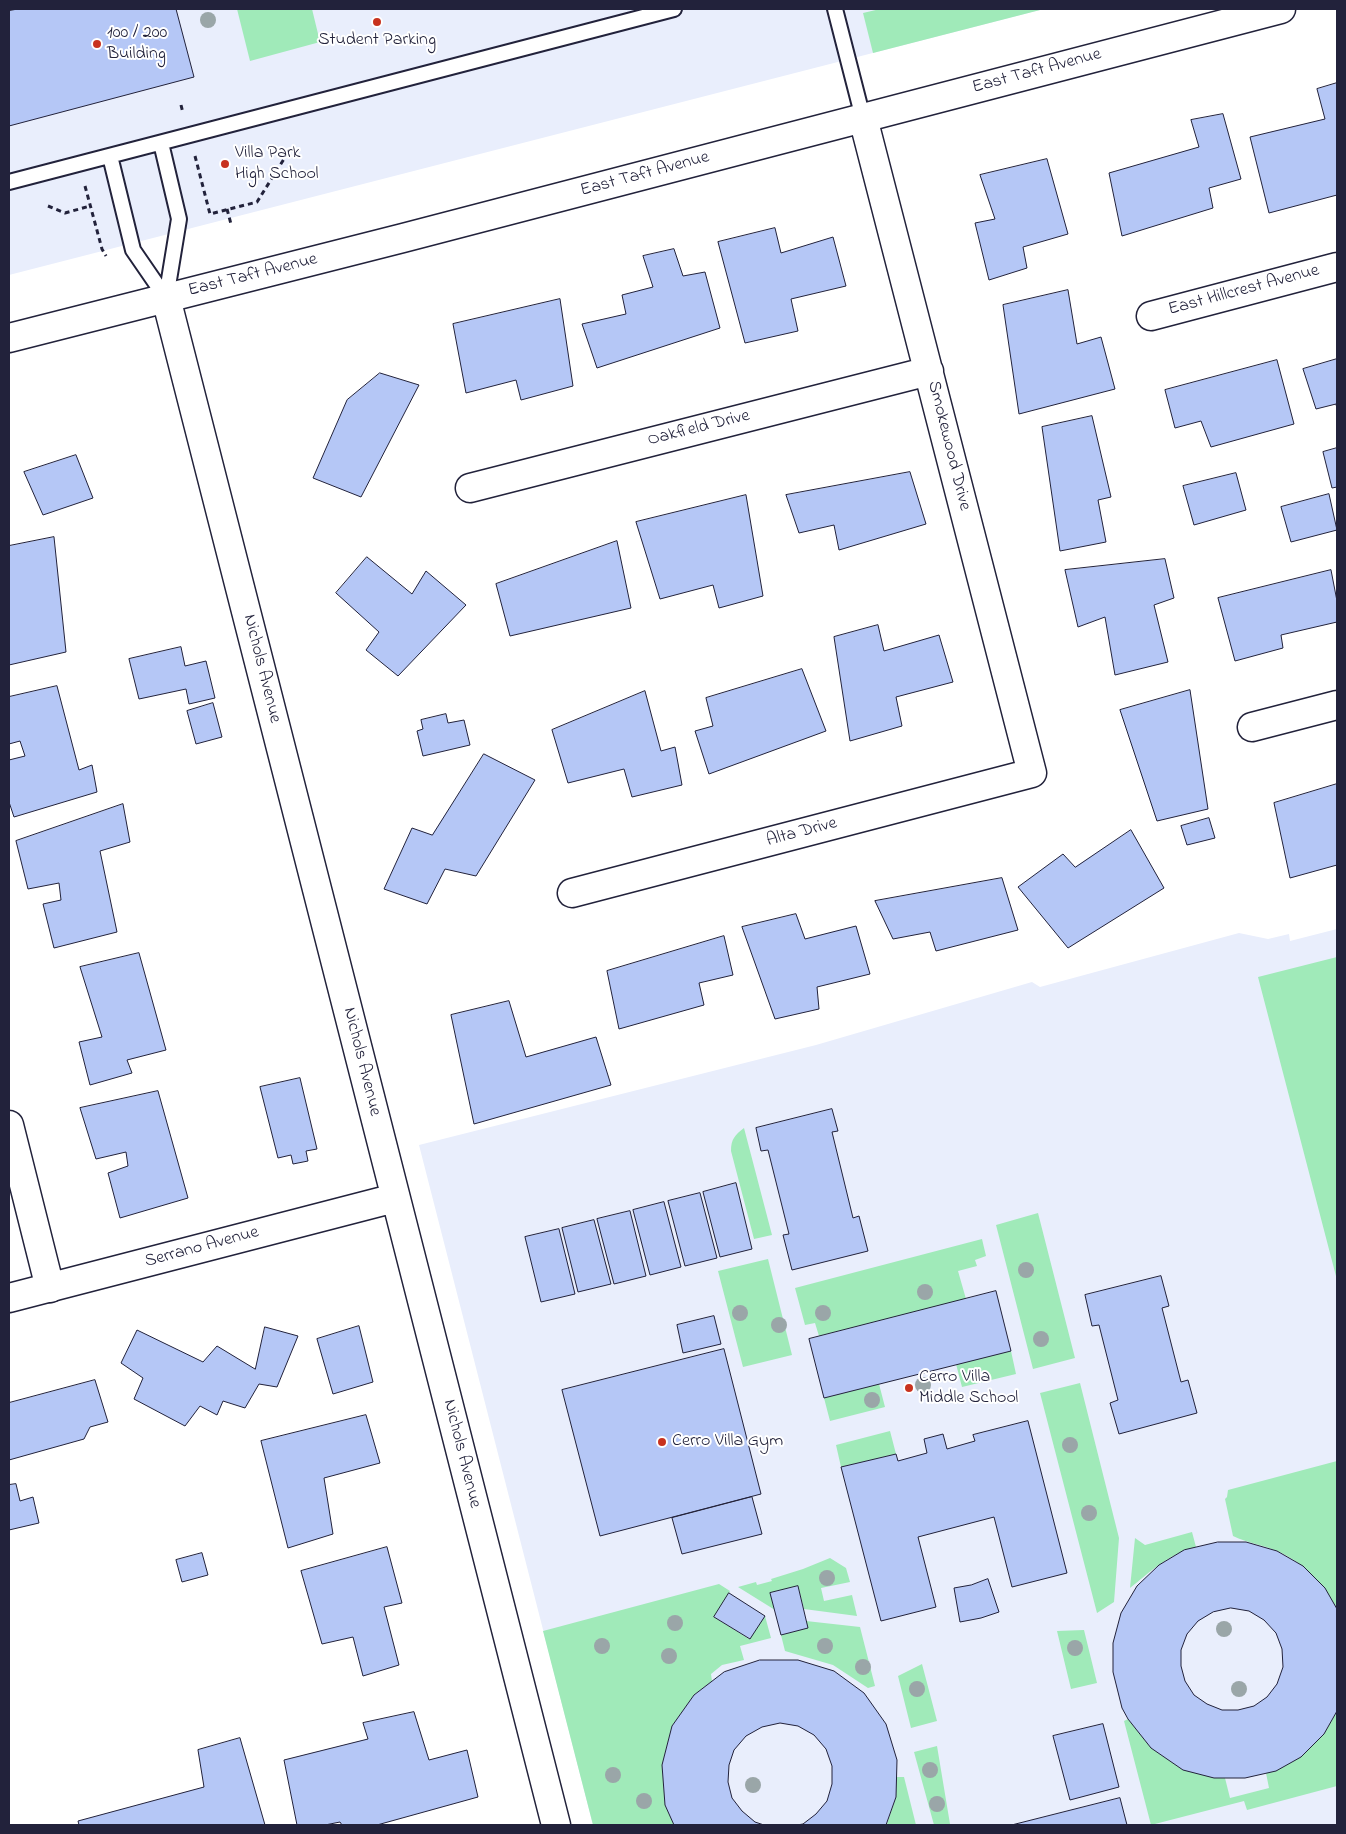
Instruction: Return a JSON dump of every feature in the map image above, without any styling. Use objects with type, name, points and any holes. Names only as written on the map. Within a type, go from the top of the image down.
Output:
[{"type":"street","name":"East Taft Avenue","points":[[9,338],[1280,9]]},
{"type":"street","name":"Smokewood Drive","points":[[863,118],[1032,773]]},
{"type":"street","name":"East Hillcrest Avenue","points":[[1151,316],[1337,267]]},
{"type":"street","name":"Nichols Avenue","points":[[166,298],[556,1825]]},
{"type":"street","name":"Oakfield Drive","points":[[470,488],[929,371]]},
{"type":"street","points":[[1252,727],[1337,705]]},
{"type":"street","name":"Alta Drive","points":[[572,893],[1032,773]]},
{"type":"street","points":[[9,1125],[50,1288]]},
{"type":"street","name":"Serrano Avenue","points":[[9,1298],[395,1198]]},
{"type":"lane","points":[[9,182],[674,9]]},
{"type":"lane","points":[[835,9],[863,118]]},
{"type":"lane","points":[[160,143],[179,219],[166,298]]},
{"type":"lane","points":[[110,156],[133,250],[166,298]]},
{"type":"path","points":[[181,105],[184,116]]},
{"type":"path","points":[[193,151],[210,214],[257,202],[289,151]]},
{"type":"path","points":[[84,182],[102,249],[106,256]]},
{"type":"path","points":[[48,206],[65,213],[90,206]]},
{"type":"path","points":[[227,209],[230,224]]},
{"type":"shaded area","name":"Villa Park High School","points":[[9,9],[1044,9],[9,275]]},
{"type":"shaded area","name":"Cerro Villa Middle School","points":[[1337,929],[1337,1825],[593,1825],[419,1145],[816,1045],[1032,982],[1040,987],[1239,933],[1268,939],[1289,934],[1290,941]]},
{"type":"green space","points":[[237,9],[312,9],[320,42],[250,61]]},
{"type":"green space","points":[[880,9],[1044,9],[873,53],[863,13]]},
{"type":"green space","points":[[1337,957],[1337,1280],[1258,977]]},
{"type":"green space","points":[[744,1128],[772,1235],[754,1239],[731,1151],[734,1138]]},
{"type":"green space","points":[[1038,1213],[1075,1358],[1033,1369],[996,1225]]},
{"type":"green space","points":[[982,1239],[986,1256],[975,1260],[977,1266],[958,1271],[966,1299],[819,1336],[815,1323],[805,1325],[795,1288]]},
{"type":"green space","points":[[768,1259],[792,1355],[743,1367],[718,1271]]},
{"type":"green space","points":[[1011,1351],[1016,1374],[962,1387],[956,1364]]},
{"type":"green space","points":[[1080,1383],[1119,1538],[1114,1602],[1097,1613],[1040,1393]]},
{"type":"green space","points":[[879,1384],[885,1407],[830,1421],[824,1398]]},
{"type":"green space","points":[[890,1431],[896,1454],[841,1467],[836,1445]]},
{"type":"green space","points":[[1337,1461],[1337,1609],[1319,1583],[1296,1562],[1277,1551],[1233,1536],[1225,1499],[1228,1490]]},
{"type":"green space","points":[[1192,1532],[1196,1547],[1169,1558],[1130,1588],[1135,1538],[1145,1545]]},
{"type":"green space","points":[[830,1558],[846,1568],[850,1582],[821,1588],[824,1601],[852,1595],[857,1616],[804,1609],[798,1586],[770,1593],[775,1610],[738,1587],[756,1582],[757,1585],[772,1581],[771,1579]]},
{"type":"green space","points":[[719,1584],[730,1591],[714,1617],[749,1639],[765,1616],[771,1638],[740,1646],[744,1660],[722,1665],[711,1674],[712,1681],[694,1695],[672,1726],[662,1765],[665,1805],[674,1825],[593,1825],[543,1631]]},
{"type":"green space","points":[[806,1621],[860,1627],[875,1686],[868,1688],[833,1665],[785,1651],[781,1635],[808,1628]]},
{"type":"green space","points":[[1084,1630],[1097,1683],[1071,1689],[1057,1631]]},
{"type":"green space","points":[[922,1664],[937,1721],[911,1728],[898,1676]]},
{"type":"green space","points":[[1337,1711],[1337,1786],[1247,1810],[1244,1801],[1151,1825],[1124,1721],[1128,1719],[1151,1748],[1183,1770],[1225,1778],[1230,1798],[1269,1788],[1266,1773],[1301,1757],[1324,1734]]},
{"type":"green space","points":[[937,1746],[950,1824],[934,1825],[914,1752]]},
{"type":"green space","points":[[896,1777],[904,1777],[916,1825],[887,1824],[896,1797]]},
{"type":"building","name":"100 / 200 Building","points":[[18,9],[176,9],[194,77],[9,126],[9,11]]},
{"type":"building","points":[[1337,83],[1337,195],[1269,213],[1250,137],[1325,119],[1317,89]]},
{"type":"building","points":[[1223,114],[1241,179],[1209,188],[1213,208],[1122,236],[1109,173],[1199,147],[1191,120]]},
{"type":"building","points":[[1047,159],[1068,234],[1023,247],[1027,268],[989,280],[975,223],[995,219],[980,175]]},
{"type":"building","points":[[775,228],[781,253],[833,237],[846,286],[791,299],[798,331],[745,343],[718,242]]},
{"type":"building","points":[[674,249],[683,276],[705,272],[720,328],[597,368],[582,324],[626,314],[622,295],[653,287],[643,256]]},
{"type":"building","points":[[1068,290],[1077,344],[1101,337],[1115,389],[1019,414],[1003,305]]},
{"type":"building","points":[[560,299],[573,386],[521,400],[516,380],[466,393],[453,324]]},
{"type":"building","points":[[1337,359],[1337,409],[1336,404],[1316,409],[1303,369]]},
{"type":"building","points":[[1277,360],[1294,424],[1211,447],[1201,421],[1175,428],[1165,390]]},
{"type":"building","points":[[380,373],[419,385],[361,497],[313,478],[347,400]]},
{"type":"building","points":[[1092,416],[1111,497],[1098,500],[1106,542],[1060,551],[1042,427]]},
{"type":"building","points":[[1337,448],[1337,487],[1332,488],[1323,452]]},
{"type":"building","points":[[76,455],[93,498],[43,515],[24,472]]},
{"type":"building","points":[[910,472],[926,524],[839,550],[834,525],[799,533],[786,495]]},
{"type":"building","points":[[1236,473],[1246,510],[1194,525],[1183,486]]},
{"type":"building","points":[[1329,494],[1337,530],[1291,542],[1281,507]]},
{"type":"building","points":[[746,495],[763,596],[719,608],[713,585],[660,599],[636,522]]},
{"type":"building","points":[[54,537],[66,652],[9,665],[9,546]]},
{"type":"building","points":[[617,541],[631,608],[510,636],[496,584]]},
{"type":"building","points":[[367,557],[412,594],[426,571],[466,605],[398,676],[366,650],[379,632],[336,593]]},
{"type":"building","points":[[1165,559],[1174,598],[1154,605],[1168,662],[1115,675],[1105,617],[1078,627],[1065,570]]},
{"type":"building","points":[[1331,570],[1337,601],[1337,622],[1281,635],[1283,648],[1235,661],[1218,598]]},
{"type":"building","points":[[878,625],[884,651],[939,635],[953,682],[896,697],[902,726],[850,741],[834,637]]},
{"type":"building","points":[[181,647],[185,666],[206,661],[215,698],[189,704],[186,689],[139,699],[129,659]]},
{"type":"building","points":[[802,669],[826,731],[709,774],[695,731],[713,726],[706,698]]},
{"type":"building","points":[[57,686],[79,770],[92,765],[97,792],[14,817],[9,802],[9,760],[25,756],[20,741],[9,744],[9,697]]},
{"type":"building","points":[[1190,690],[1208,809],[1157,821],[1120,710]]},
{"type":"building","points":[[645,691],[661,751],[675,747],[682,785],[632,797],[624,769],[568,783],[552,730]]},
{"type":"building","points":[[213,703],[222,737],[196,744],[187,711]]},
{"type":"building","points":[[446,714],[448,723],[464,720],[470,745],[423,756],[417,731],[423,729],[421,720]]},
{"type":"building","points":[[484,754],[535,780],[476,876],[445,869],[427,904],[384,889],[412,828],[432,835]]},
{"type":"building","points":[[1337,784],[1337,865],[1290,878],[1274,803]]},
{"type":"building","points":[[123,804],[130,842],[100,851],[117,932],[54,948],[43,904],[61,900],[59,883],[28,889],[16,841]]},
{"type":"building","points":[[1209,818],[1215,838],[1187,845],[1181,826]]},
{"type":"building","points":[[1131,830],[1164,888],[1068,948],[1018,887],[1063,854],[1075,867]]},
{"type":"building","points":[[1002,878],[1018,930],[936,951],[930,932],[893,939],[875,901]]},
{"type":"building","points":[[796,914],[805,939],[856,926],[870,974],[817,987],[819,1009],[775,1019],[742,927]]},
{"type":"building","points":[[724,936],[733,975],[699,983],[704,1005],[619,1029],[607,971]]},
{"type":"building","points":[[139,953],[166,1050],[127,1060],[132,1073],[90,1085],[79,1042],[102,1037],[80,967]]},
{"type":"building","points":[[509,1001],[526,1057],[596,1037],[611,1085],[474,1124],[451,1015]]},
{"type":"building","points":[[300,1078],[317,1149],[306,1151],[308,1161],[293,1164],[291,1155],[278,1158],[260,1087]]},
{"type":"building","points":[[158,1091],[188,1198],[120,1218],[108,1173],[128,1166],[126,1152],[96,1159],[80,1108]]},
{"type":"building","points":[[832,1109],[838,1131],[832,1132],[853,1218],[859,1216],[868,1251],[792,1270],[783,1235],[789,1234],[768,1150],[761,1151],[756,1128]]},
{"type":"building","points":[[736,1183],[752,1249],[720,1257],[703,1192]]},
{"type":"building","points":[[700,1193],[717,1258],[685,1266],[668,1201]]},
{"type":"building","points":[[664,1202],[681,1267],[650,1275],[633,1210]]},
{"type":"building","points":[[630,1211],[646,1276],[614,1284],[597,1219]]},
{"type":"building","points":[[594,1220],[611,1284],[578,1292],[562,1228]]},
{"type":"building","points":[[559,1229],[575,1294],[541,1302],[525,1237]]},
{"type":"building","points":[[1161,1276],[1169,1306],[1162,1308],[1181,1382],[1188,1380],[1197,1413],[1119,1434],[1110,1403],[1118,1400],[1099,1325],[1092,1326],[1085,1295]]},
{"type":"building","points":[[996,1291],[1011,1351],[824,1398],[809,1339]]},
{"type":"building","points":[[714,1316],[721,1344],[683,1353],[677,1325]]},
{"type":"building","points":[[359,1326],[373,1382],[333,1394],[317,1339]]},
{"type":"building","points":[[265,1327],[298,1336],[277,1387],[259,1384],[245,1408],[223,1401],[217,1415],[200,1406],[185,1426],[134,1399],[143,1378],[121,1363],[137,1330],[203,1362],[217,1346],[255,1369]]},
{"type":"building","name":"Cerro Villa Gym","points":[[724,1349],[761,1494],[600,1536],[562,1390]]},
{"type":"building","points":[[95,1380],[108,1422],[90,1427],[84,1439],[9,1460],[9,1403]]},
{"type":"building","points":[[366,1415],[380,1463],[324,1478],[333,1534],[288,1548],[261,1441]]},
{"type":"building","points":[[1028,1421],[1067,1573],[1012,1587],[994,1517],[918,1537],[936,1607],[881,1621],[841,1467],[896,1454],[898,1461],[927,1453],[924,1439],[943,1434],[947,1449],[975,1441],[973,1435]]},
{"type":"building","points":[[16,1484],[20,1501],[33,1497],[39,1523],[9,1530],[9,1485]]},
{"type":"building","points":[[752,1497],[762,1534],[682,1554],[672,1518]]},
{"type":"building","points":[[1218,1542],[1246,1542],[1277,1551],[1303,1566],[1325,1588],[1337,1609],[1337,1711],[1324,1734],[1301,1757],[1276,1771],[1245,1778],[1214,1778],[1183,1770],[1151,1748],[1128,1719],[1122,1708],[1113,1672],[1113,1643],[1121,1613],[1137,1586],[1159,1565],[1184,1550]],"holes":[[[1231,1608],[1249,1611],[1264,1620],[1276,1633],[1282,1649],[1283,1667],[1277,1684],[1267,1697],[1254,1706],[1238,1710],[1222,1710],[1207,1704],[1194,1695],[1185,1681],[1181,1666],[1181,1650],[1187,1634],[1198,1621],[1213,1612]]]},
{"type":"building","points":[[387,1547],[402,1603],[384,1607],[399,1665],[363,1676],[353,1637],[322,1644],[301,1571]]},
{"type":"building","points":[[202,1553],[208,1575],[182,1582],[176,1560]]},
{"type":"building","points":[[988,1579],[999,1612],[960,1622],[954,1588]]},
{"type":"building","points":[[798,1586],[808,1628],[781,1635],[770,1593]]},
{"type":"building","points":[[729,1593],[765,1616],[750,1639],[714,1617]]},
{"type":"building","points":[[760,1660],[798,1660],[834,1671],[864,1693],[886,1724],[897,1760],[896,1797],[886,1825],[797,1825],[803,1824],[816,1814],[827,1801],[832,1784],[832,1766],[826,1749],[814,1735],[798,1726],[780,1723],[762,1727],[746,1736],[734,1750],[729,1765],[728,1782],[732,1798],[742,1811],[755,1822],[764,1825],[674,1825],[665,1805],[662,1765],[672,1726],[694,1695],[724,1672]]},
{"type":"building","points":[[414,1712],[429,1760],[467,1750],[478,1797],[377,1825],[342,1825],[340,1822],[325,1825],[297,1825],[284,1760],[368,1739],[363,1723]]},
{"type":"building","points":[[1103,1724],[1119,1787],[1070,1800],[1053,1736]]},
{"type":"building","points":[[240,1738],[265,1825],[79,1825],[78,1821],[204,1787],[198,1750]]},
{"type":"building","points":[[1120,1798],[1127,1825],[1012,1825]]},
{"type":"place","name":"Student Parking","points":[[377,22]]},
{"type":"place","name":"100 / 200 Building","points":[[97,44]]},
{"type":"place","name":"Villa Park High School","points":[[225,164]]},
{"type":"place","name":"Cerro Villa Middle School","points":[[909,1388]]},
{"type":"place","name":"Cerro Villa Gym","points":[[662,1442]]}]
